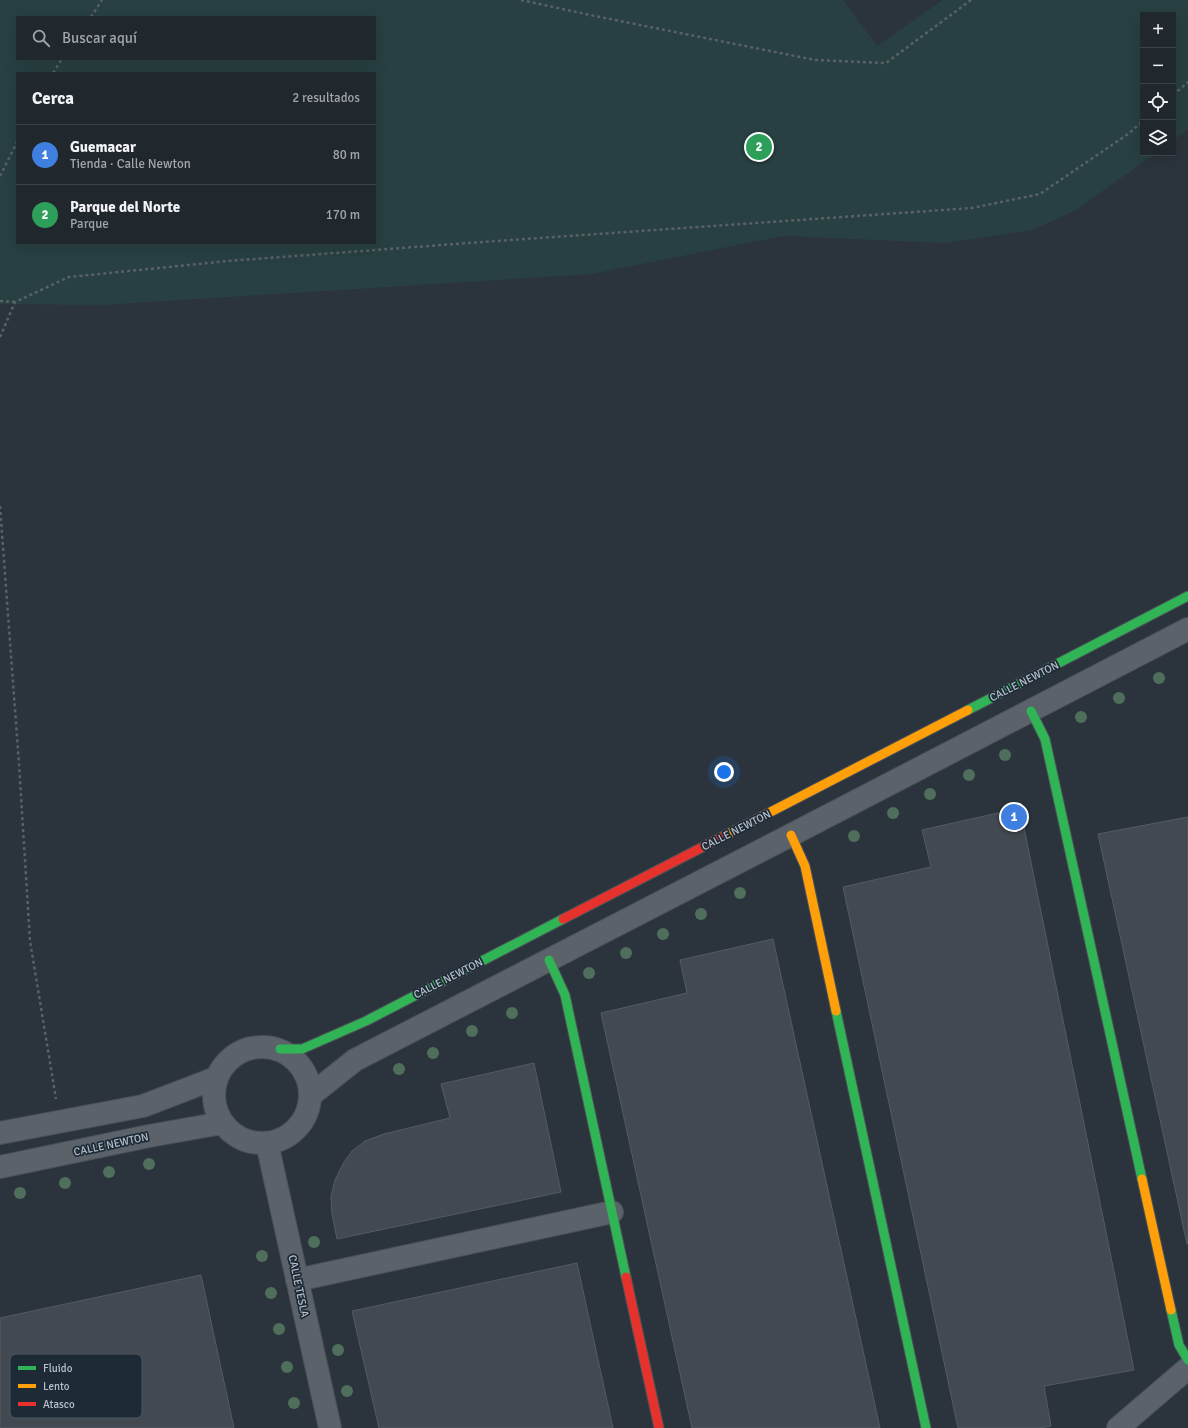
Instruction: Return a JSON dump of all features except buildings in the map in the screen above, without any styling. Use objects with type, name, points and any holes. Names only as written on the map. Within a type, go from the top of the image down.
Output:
[{"type":"street","name":"CALLE NEWTON","points":[[280,1049],[302,1049],[366,1021],[1188,596]]},
{"type":"street","points":[[311,1095],[355,1060],[1188,629]]},
{"type":"street","points":[[1031,711],[1045,739],[1179,1344],[1188,1360]]},
{"type":"street","points":[[792,835],[805,866],[926,1428]]},
{"type":"street","points":[[549,960],[565,995],[659,1428]]},
{"type":"street","points":[[266,1046],[280,1049],[303,1068],[311,1095],[304,1119],[287,1137],[267,1143],[246,1141],[233,1134],[222,1123],[216,1111],[214,1089],[216,1078],[228,1060],[245,1049],[266,1046]]},
{"type":"street","points":[[0,1133],[143,1106],[216,1078]]},
{"type":"street","name":"CALLE NEWTON","points":[[0,1167],[149,1136],[222,1123]]},
{"type":"street","name":"CALLE TESLA","points":[[267,1143],[330,1428]]},
{"type":"street","points":[[297,1280],[612,1212]]},
{"type":"street","points":[[1118,1428],[1188,1368]]},
{"type":"path","points":[[92,16],[102,0]]},
{"type":"path","points":[[522,0],[598,17],[815,60],[886,63],[971,0]]},
{"type":"path","points":[[54,72],[61,60]]},
{"type":"path","points":[[1176,92],[1188,82]]},
{"type":"path","points":[[0,301],[15,302],[69,277],[228,261],[972,208],[1040,194],[1128,134],[1140,124]]},
{"type":"path","points":[[0,176],[16,144]]},
{"type":"path","points":[[0,337],[15,302]]},
{"type":"path","points":[[0,506],[19,764],[30,941],[60,1121]]},
{"type":"green space","points":[[0,0],[843,0],[877,46],[943,0],[1188,0],[1188,129],[1176,139],[1176,12],[1140,12],[1140,156],[1152,156],[1076,210],[1033,230],[945,243],[783,236],[592,274],[103,305],[0,304]]},
{"type":"traffic: fast","points":[[968,710],[1188,596]]},
{"type":"traffic: fast","points":[[1031,711],[1045,739],[1142,1179]]},
{"type":"traffic: fast","points":[[280,1049],[302,1049],[366,1021],[563,919]]},
{"type":"traffic: fast","points":[[549,960],[565,995],[626,1277]]},
{"type":"traffic: fast","points":[[836,1011],[926,1428]]},
{"type":"traffic: fast","points":[[1171,1310],[1179,1345],[1188,1360]]},
{"type":"traffic: slow","points":[[724,836],[968,710]]},
{"type":"traffic: slow","points":[[791,835],[805,866],[836,1011]]},
{"type":"traffic: slow","points":[[1142,1179],[1171,1310]]},
{"type":"traffic: jam","points":[[563,919],[724,836]]},
{"type":"traffic: jam","points":[[626,1277],[659,1428]]},
{"type":"place","name":"Parque del Norte","points":[[759,147]]},
{"type":"place","name":"Guemacar","points":[[1014,817]]}]
